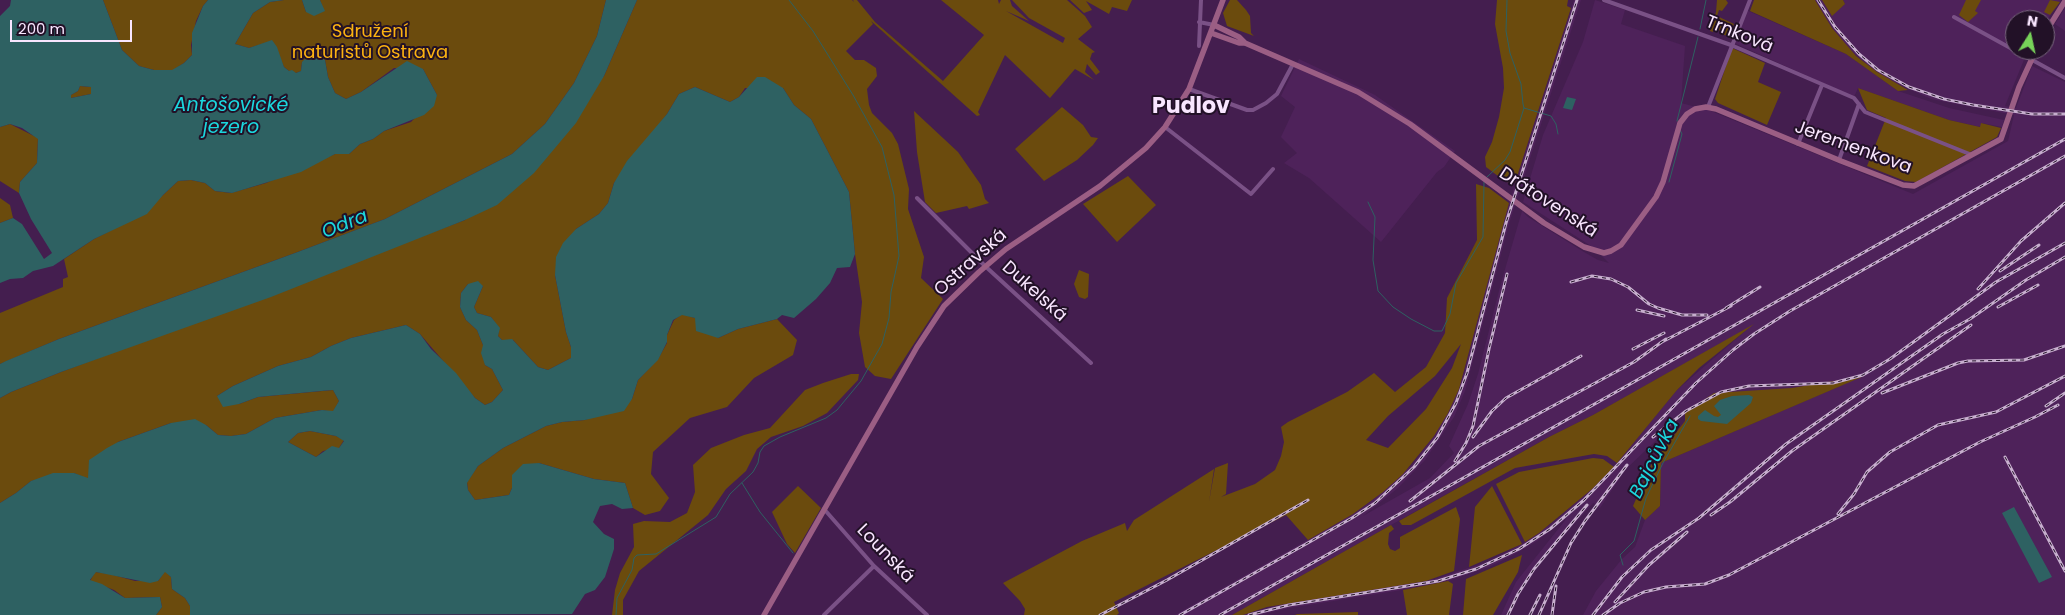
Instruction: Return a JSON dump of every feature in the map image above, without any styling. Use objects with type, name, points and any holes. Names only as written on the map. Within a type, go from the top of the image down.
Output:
[{"type":"street","points":[[1199,46],[1201,0]]},
{"type":"street","name":"Ostravská","points":[[764,615],[928,328],[947,303],[985,266],[1012,244],[1113,177],[1134,160],[1165,127],[1190,89],[1223,0]]},
{"type":"street","name":"Trnková","points":[[1604,0],[1731,45],[1854,98],[1865,112],[1972,155]]},
{"type":"street","points":[[1708,107],[1750,0]]},
{"type":"street","points":[[2055,17],[2065,1]]},
{"type":"street","points":[[1954,17],[2005,45]]},
{"type":"street","points":[[1199,22],[1214,25]]},
{"type":"street","name":"Drátovenská","points":[[1214,25],[1239,37],[1245,43],[1358,92],[1390,110],[1530,212],[1593,251],[1607,252],[1621,245],[1659,192],[1680,123],[1690,112],[1698,108],[1708,107]]},
{"type":"street","name":"Drátovenská","points":[[1211,34],[1238,43],[1245,43]]},
{"type":"street","points":[[2031,60],[2065,78]]},
{"type":"street","name":"Jeremenkova","points":[[1708,107],[1798,144],[1910,186],[1920,184],[1999,140],[2006,129],[2019,86],[2031,60]]},
{"type":"street","points":[[1190,89],[1247,110],[1253,110],[1277,94],[1293,64]]},
{"type":"street","points":[[1798,144],[1822,85]]},
{"type":"street","points":[[1839,160],[1859,104]]},
{"type":"street","points":[[1165,127],[1251,194],[1273,169]]},
{"type":"street","name":"Dukelská","points":[[917,198],[985,266],[1091,363]]},
{"type":"street","name":"Lounská","points":[[824,509],[874,566],[928,615]]},
{"type":"street","points":[[824,615],[874,566]]},
{"type":"shaded area","points":[[1574,0],[1581,0],[1509,224],[1465,391],[1454,417],[1425,460],[1398,488],[1363,516],[1430,478],[1454,453],[1449,446],[1468,404],[1478,374],[1501,283],[1522,211],[1528,217],[1584,252],[1598,260],[1609,263],[1594,248],[1523,202],[1543,135],[1583,42],[1595,0],[1625,10],[1621,24],[1685,46],[1681,103],[1711,111],[1913,194],[2008,141],[2014,115],[1931,99],[1887,79],[1867,65],[1847,47],[1832,28],[1815,0],[1822,0],[1832,15],[1845,4],[1843,0],[2061,0],[2054,10],[2005,10],[2005,60],[2024,60],[2005,106],[2016,108],[2032,66],[2065,82],[2065,615],[1583,615],[1596,591],[1622,559],[1635,547],[1645,520],[1660,506],[1661,463],[1861,377],[1690,408],[1625,470],[1600,508],[1593,503],[1574,524],[1571,522],[1530,572],[1506,615],[1501,615],[1516,582],[1567,518],[1537,541],[1513,555],[1489,567],[1448,581],[1258,615],[1241,615],[1289,602],[1434,579],[1487,562],[1522,544],[1554,522],[1598,483],[1617,463],[1677,390],[1750,327],[1593,415],[1549,437],[1232,615],[1175,615],[1353,514],[1373,500],[1412,465],[1434,436],[1453,402],[1464,372],[1503,222]]},
{"type":"shaded area","points":[[2065,8],[2065,31],[2055,24]]},
{"type":"shaded area","points":[[1746,10],[1846,54],[1898,91],[1949,108],[2004,120],[2002,127],[1982,123],[1981,127],[1949,120],[1858,88],[1854,97],[1732,42]]},
{"type":"shaded area","points":[[1299,59],[1375,95],[1455,151],[1444,167],[1437,172],[1381,242],[1309,178],[1284,163],[1297,153],[1281,137],[1295,107],[1281,96]]},
{"type":"green space","points":[[103,0],[208,0],[196,21],[191,45],[192,55],[172,71],[154,70],[139,66],[122,50]]},
{"type":"green space","name":"Sdružení naturistů Ostrava","points":[[302,0],[306,12],[324,11],[320,0],[606,0],[597,36],[574,83],[545,124],[512,154],[385,219],[59,339],[0,364],[0,313],[63,287],[63,279],[68,277],[64,259],[163,195],[178,181],[191,180],[205,183],[215,191],[231,193],[266,183],[335,154],[349,154],[360,144],[373,139],[384,131],[411,122],[437,95],[423,69],[394,68],[361,92],[346,99],[335,93],[328,77],[325,60],[302,62],[301,71],[296,73],[284,67],[272,41],[249,48],[235,44],[253,13],[270,2]]},
{"type":"green space","points":[[637,0],[852,0],[854,2],[853,0],[857,0],[875,22],[943,81],[984,35],[941,0],[998,0],[999,4],[1001,0],[1010,0],[1012,6],[1029,21],[1006,11],[1063,43],[1065,38],[1029,18],[1012,0],[1067,0],[1085,16],[1092,27],[1078,39],[1095,52],[1092,53],[1090,59],[1100,72],[1096,75],[1087,64],[1085,72],[1094,80],[1075,69],[1050,98],[1005,55],[978,112],[980,115],[977,116],[871,21],[873,24],[846,51],[855,60],[864,60],[876,68],[877,76],[867,89],[869,105],[872,113],[892,133],[898,144],[909,189],[908,209],[924,257],[921,278],[943,299],[891,379],[875,376],[865,367],[859,333],[862,302],[849,192],[811,119],[794,105],[783,88],[745,88],[739,97],[730,102],[695,87],[679,94],[667,114],[614,183],[608,203],[599,214],[576,229],[555,275],[566,332],[571,347],[571,358],[548,370],[538,367],[513,340],[502,340],[498,336],[499,328],[491,317],[477,313],[474,307],[483,286],[468,284],[461,293],[460,307],[466,320],[477,330],[483,345],[485,365],[492,369],[503,390],[492,402],[485,405],[475,398],[420,334],[406,325],[351,338],[311,357],[278,366],[233,386],[217,396],[239,404],[258,397],[333,390],[339,401],[333,412],[322,410],[275,418],[246,434],[231,436],[218,435],[206,425],[171,423],[118,442],[88,478],[74,473],[31,481],[0,503],[0,398],[61,372],[465,220],[604,76]]},
{"type":"green space","points":[[1070,0],[1132,0],[1127,11],[1112,7],[1109,14],[1086,1],[1092,10],[1084,13]]},
{"type":"green space","points":[[1230,0],[1237,0],[1250,16],[1251,33],[1254,36],[1227,26],[1223,13]]},
{"type":"green space","points":[[1497,0],[1568,0],[1567,6],[1571,8],[1515,183],[1506,182],[1486,167],[1485,157],[1492,142],[1499,117],[1504,88],[1503,68],[1495,24]]},
{"type":"green space","points":[[1717,0],[1726,0],[1728,3],[1722,11],[1719,10],[1717,16],[1734,24],[1728,36],[1721,34],[1717,25],[1713,32],[1710,31],[1716,12]]},
{"type":"green space","points":[[1754,0],[1815,0],[1832,28],[1856,56],[1877,72],[1908,90],[1898,91],[1846,54],[1750,11]]},
{"type":"green space","points":[[1822,0],[1843,0],[1845,4],[1832,16]]},
{"type":"green space","points":[[1966,0],[1981,0],[1975,11],[1978,13],[1968,22],[1959,15]]},
{"type":"green space","points":[[2050,0],[2060,2],[2054,10],[2045,10]]},
{"type":"green space","points":[[1732,48],[1765,63],[1758,82],[1781,92],[1767,125],[1718,103],[1715,99]]},
{"type":"green space","points":[[80,86],[91,87],[91,94],[71,98],[71,95],[78,91]]},
{"type":"green space","points":[[1858,88],[1949,120],[1980,127],[1981,123],[2001,128],[1997,137],[1916,182],[1905,181],[1867,166],[1886,118],[1867,110]]},
{"type":"green space","points":[[1062,107],[1083,125],[1091,137],[1098,138],[1077,160],[1044,181],[1015,149]]},
{"type":"green space","points":[[914,111],[958,152],[981,185],[985,199],[989,203],[969,209],[967,206],[936,213],[925,202],[917,152]]},
{"type":"green space","points":[[10,124],[38,138],[37,163],[20,182],[19,193],[0,181],[0,127]]},
{"type":"green space","points":[[1128,176],[1156,205],[1117,242],[1083,204]]},
{"type":"green space","points":[[1476,184],[1489,188],[1509,203],[1459,389],[1448,413],[1434,436],[1403,474],[1383,492],[1353,514],[1308,540],[1286,515],[1114,602],[1119,613],[1117,615],[1024,615],[1025,609],[1020,601],[1003,583],[1082,541],[1125,523],[1127,531],[1134,520],[1214,469],[1209,502],[1215,468],[1228,463],[1226,494],[1221,497],[1255,484],[1275,470],[1284,442],[1281,427],[1288,422],[1347,392],[1374,373],[1395,392],[1426,367],[1445,333],[1447,298],[1477,240]],"holes":[[[1461,344],[1452,368],[1426,409],[1388,448],[1366,440],[1388,416],[1435,376]]]},
{"type":"green space","points":[[0,198],[10,205],[13,218],[0,223]]},
{"type":"green space","points":[[1079,270],[1089,274],[1088,297],[1085,299],[1079,297],[1074,284]]},
{"type":"green space","points":[[682,314],[695,318],[718,338],[738,329],[777,319],[797,340],[793,355],[754,378],[727,407],[690,418],[653,452],[651,474],[669,498],[660,511],[645,515],[633,508],[625,483],[594,479],[539,463],[513,475],[512,488],[509,495],[475,500],[468,490],[467,482],[478,466],[503,448],[546,426],[562,422],[585,420],[632,399],[638,380],[658,359],[667,343],[667,335],[674,320]]},
{"type":"green space","points":[[1754,324],[1699,368],[1677,390],[1617,463],[1607,456],[1594,454],[1515,468],[1411,525],[1402,525],[1399,521],[1549,437],[1593,415]]},
{"type":"green space","points":[[851,374],[859,374],[858,380],[827,413],[803,426],[771,437],[757,449],[746,471],[726,489],[708,515],[639,571],[623,600],[623,615],[612,615],[615,590],[620,573],[634,547],[633,524],[644,521],[670,522],[687,513],[695,492],[693,465],[711,448],[744,435],[770,428],[805,390]]},
{"type":"green space","points":[[1864,376],[1661,463],[1660,506],[1645,520],[1633,506],[1651,465],[1685,421],[1685,413],[1714,393],[1792,388]]},
{"type":"green space","points":[[310,431],[336,436],[344,440],[339,448],[323,451],[316,457],[288,442],[298,433]]},
{"type":"green space","points":[[1593,458],[1603,459],[1614,467],[1592,489],[1539,533],[1525,542],[1496,484],[1519,472]]},
{"type":"green space","points":[[798,486],[821,508],[795,553],[787,544],[772,512]]},
{"type":"green space","points":[[1492,486],[1522,544],[1469,567],[1475,507]]},
{"type":"green space","points":[[1456,507],[1460,519],[1454,571],[1426,581],[1267,607],[1243,615],[1232,615],[1391,525],[1394,529],[1389,533],[1388,544],[1390,549],[1395,551],[1400,548],[1400,537]]},
{"type":"green space","points":[[1522,555],[1518,572],[1493,615],[1463,615],[1466,579]]},
{"type":"green space","points":[[165,571],[171,577],[172,589],[185,598],[190,606],[190,615],[156,615],[162,607],[160,597],[125,598],[114,590],[90,581],[95,572],[135,581],[158,581]]},
{"type":"green space","points":[[1448,581],[1453,584],[1449,615],[1407,615],[1403,590]]},
{"type":"green space","points":[[1358,612],[1358,615],[1295,615],[1297,614]]},
{"type":"water","name":"Antošovické jezero","points":[[11,0],[103,0],[122,50],[139,66],[154,70],[172,70],[184,63],[192,55],[192,33],[203,6],[208,0],[284,0],[270,2],[253,13],[235,44],[249,48],[272,40],[277,47],[284,67],[296,73],[301,71],[304,60],[315,54],[325,60],[328,77],[335,93],[346,99],[361,92],[407,61],[423,69],[437,95],[434,106],[424,115],[384,131],[373,139],[360,144],[349,154],[335,154],[301,172],[232,193],[215,191],[205,183],[191,180],[178,181],[147,214],[94,239],[53,266],[33,271],[23,278],[10,279],[0,283],[0,223],[13,218],[22,224],[44,259],[52,253],[31,219],[19,193],[20,182],[37,163],[38,139],[22,128],[10,124],[0,127],[0,16],[10,6]],"holes":[[[80,86],[91,87],[91,94],[71,98],[71,95],[78,91]]]},
{"type":"water","points":[[302,0],[320,0],[325,11],[314,16],[306,12]]},
{"type":"water","points":[[606,0],[637,0],[604,76],[576,123],[534,173],[497,205],[465,220],[271,297],[61,372],[0,398],[0,364],[6,361],[59,339],[385,219],[512,154],[545,124],[574,83],[597,36]]},
{"type":"water","points":[[757,77],[765,77],[783,88],[794,105],[811,119],[849,192],[855,254],[850,267],[837,268],[830,283],[816,299],[794,318],[782,315],[777,319],[738,329],[718,338],[696,331],[695,318],[682,315],[673,320],[667,335],[667,342],[658,360],[638,380],[632,399],[624,411],[546,426],[503,448],[478,466],[467,483],[468,490],[475,500],[509,495],[512,488],[512,475],[523,464],[539,463],[594,479],[625,483],[633,508],[622,509],[612,504],[600,506],[593,522],[604,534],[614,539],[614,549],[605,577],[595,590],[585,594],[572,614],[190,615],[190,606],[185,598],[172,589],[171,577],[165,572],[158,581],[150,583],[96,572],[90,580],[102,584],[125,598],[160,597],[162,607],[156,615],[0,615],[0,503],[31,481],[53,473],[74,473],[88,478],[89,460],[107,448],[118,442],[171,423],[195,419],[218,435],[231,436],[246,434],[275,418],[322,410],[333,411],[339,401],[333,390],[258,397],[239,404],[223,407],[217,396],[233,386],[278,366],[311,357],[351,338],[406,325],[420,334],[431,349],[456,373],[475,398],[485,405],[492,402],[503,390],[492,369],[485,365],[481,353],[483,345],[477,330],[466,320],[460,307],[461,293],[468,284],[478,281],[483,286],[474,307],[477,313],[491,317],[500,328],[498,336],[502,340],[512,339],[538,367],[548,370],[571,358],[571,347],[566,332],[555,275],[556,257],[563,243],[576,229],[599,214],[608,203],[614,183],[627,161],[667,114],[679,94],[695,87],[730,102],[739,97]],"holes":[[[310,431],[336,436],[344,441],[339,448],[332,446],[316,457],[288,442],[298,433]]]},
{"type":"water","points":[[1567,97],[1576,99],[1572,110],[1563,108]]},
{"type":"water","points":[[1749,395],[1753,397],[1751,403],[1727,424],[1698,419],[1698,416],[1705,410],[1714,416],[1718,417],[1721,415],[1714,406],[1720,400],[1732,396]]},
{"type":"water","points":[[2014,507],[2052,577],[2039,583],[2002,513]]},
{"type":"waterway","points":[[616,615],[617,598],[632,570],[634,558],[637,555],[656,554],[716,517],[730,494],[753,472],[764,446],[780,437],[826,418],[837,410],[861,381],[882,344],[889,318],[891,292],[899,256],[894,195],[882,147],[853,95],[813,31],[789,0]]},
{"type":"waterway","points":[[1507,0],[1506,31],[1510,53],[1521,84],[1524,108],[1551,116],[1556,124],[1558,134]]},
{"type":"waterway","name":"Bajcůvka","points":[[1700,29],[1706,0]]},
{"type":"waterway","name":"Bajcůvka","points":[[1677,121],[1698,37]]},
{"type":"waterway","points":[[1487,177],[1505,160],[1510,152],[1524,108]]},
{"type":"waterway","name":"Bajcůvka","points":[[1669,182],[1682,134],[1680,130]]},
{"type":"waterway","points":[[1368,202],[1375,217],[1373,260],[1378,291],[1393,307],[1411,319],[1434,331],[1442,331],[1450,314],[1456,283],[1483,237],[1484,182]]},
{"type":"waterway","name":"Bajcůvka","points":[[1623,565],[1620,555],[1634,541],[1646,498],[1663,463],[1690,416]]},
{"type":"waterway","points":[[742,483],[760,512],[793,553]]},
{"type":"railway","points":[[1180,615],[1352,518],[1375,503],[1414,467],[1437,438],[1456,403],[1467,373],[1506,223],[1577,0]]},
{"type":"railway","points":[[1818,0],[1835,27],[1859,54],[1878,70],[1909,87],[1944,99],[1973,105],[2032,114],[2065,114]]},
{"type":"railway","points":[[1220,615],[2065,139]]},
{"type":"railway","points":[[1249,615],[1289,605],[1438,581],[1476,569],[1519,549],[1550,529],[1584,500],[1696,383],[1754,334],[1790,311],[2065,156]]},
{"type":"railway","points":[[1978,289],[2021,241],[2065,203]]},
{"type":"railway","points":[[1653,437],[1686,411],[1721,392],[1749,386],[1833,383],[1863,375],[1890,359],[1996,282],[2065,243]]},
{"type":"railway","points":[[2000,271],[2039,245]]},
{"type":"railway","points":[[1593,615],[1622,577],[1651,550],[1699,518],[1786,444],[1943,334],[1970,319],[2026,280],[2065,257]]},
{"type":"railway","points":[[1455,461],[1466,443],[1473,426],[1507,274]]},
{"type":"railway","points":[[1571,282],[1592,276],[1611,279],[1628,287],[1649,304],[1658,308],[1682,315],[1707,315]]},
{"type":"railway","points":[[1998,307],[2038,285]]},
{"type":"railway","points":[[1726,308],[1760,287]]},
{"type":"railway","points":[[1660,343],[1731,306]]},
{"type":"railway","points":[[1637,310],[1664,316]]},
{"type":"railway","points":[[1711,515],[1730,502],[1792,451],[1971,325]]},
{"type":"railway","points":[[1633,349],[1664,333]]},
{"type":"railway","points":[[1410,501],[1479,446],[1634,362],[1666,339]]},
{"type":"railway","points":[[1882,393],[1958,363],[1968,361],[2024,360],[2065,346]]},
{"type":"railway","points":[[1473,437],[1492,411],[1506,398],[1581,356]]},
{"type":"railway","points":[[1838,514],[1854,494],[1867,472],[1890,452],[1938,425],[1996,412],[2065,376]]},
{"type":"railway","points":[[2046,406],[2065,393]]},
{"type":"railway","points":[[1603,615],[1620,603],[1644,592],[1666,587],[1705,584],[1729,575],[1980,442],[2058,405]]},
{"type":"railway","points":[[2005,457],[2065,571]]},
{"type":"railway","points":[[1539,615],[1571,543],[1627,465]]},
{"type":"railway","points":[[1100,615],[1167,580],[1308,500]]},
{"type":"railway","points":[[1508,615],[1518,594],[1534,569],[1587,505]]},
{"type":"railway","points":[[1615,602],[1649,565],[1687,532]]},
{"type":"railway","points":[[1552,615],[1556,586]]},
{"type":"railway","points":[[1530,615],[1540,595]]},
{"type":"district","name":"Pudlov","points":[[1191,107]]},
{"type":"water label","name":"Odra","points":[[345,225]]}]
